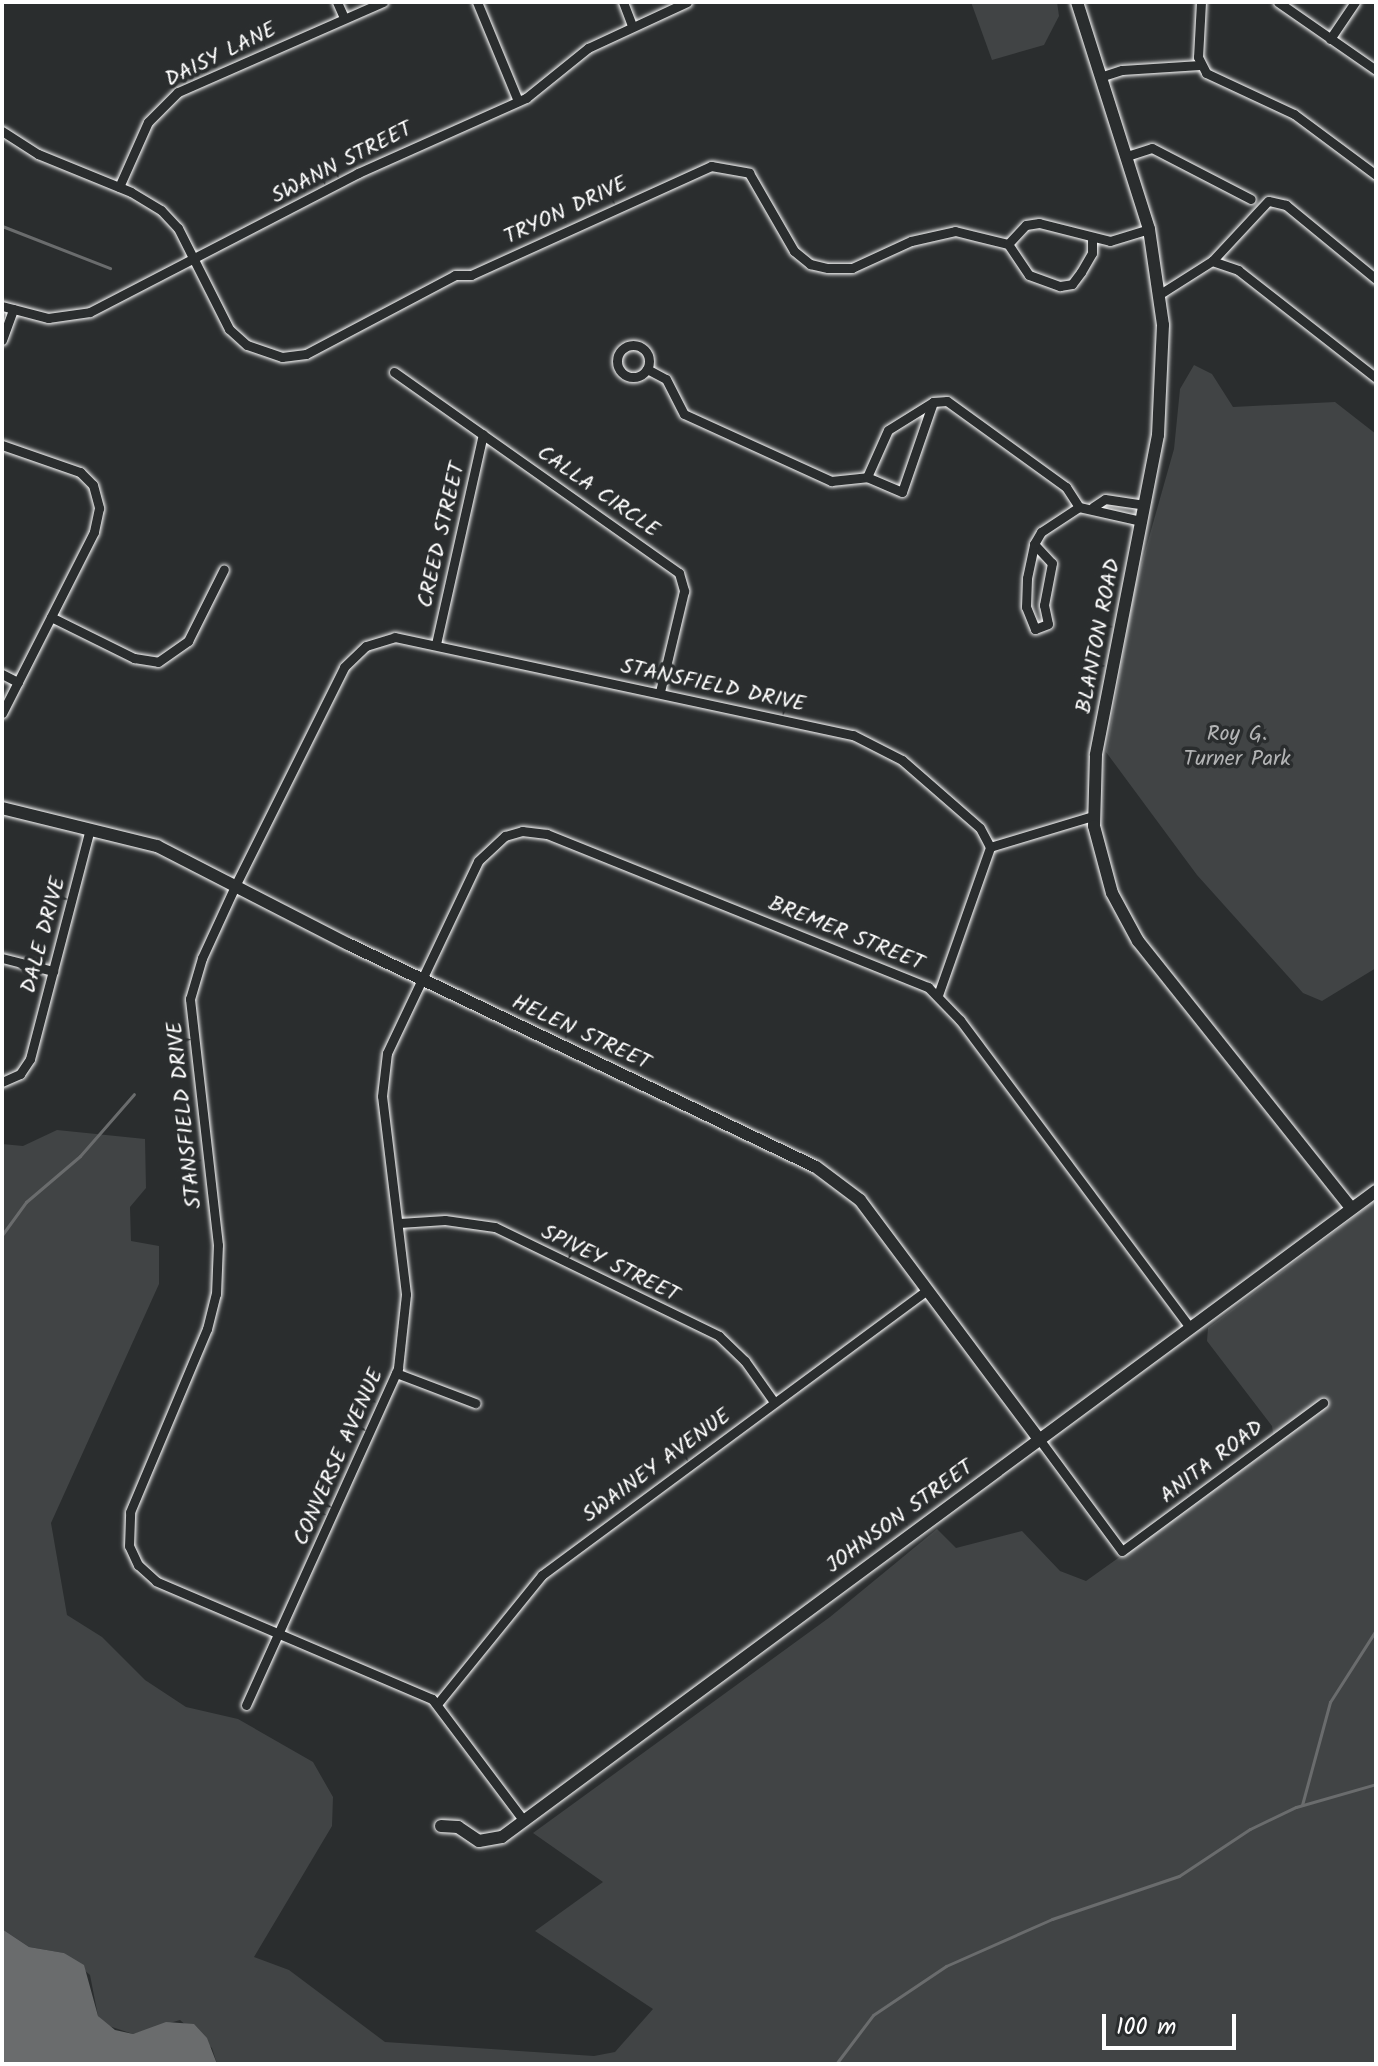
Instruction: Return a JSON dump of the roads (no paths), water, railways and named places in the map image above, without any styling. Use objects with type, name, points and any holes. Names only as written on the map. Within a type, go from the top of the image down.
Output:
[{"type":"street","points":[[337,2],[344,18]]},
{"type":"street","name":"DAISY LANE","points":[[119,187],[139,138],[168,99],[383,2]]},
{"type":"street","points":[[477,2],[518,101]]},
{"type":"street","points":[[623,2],[632,26]]},
{"type":"street","name":"SWANN STREET","points":[[2,306],[48,318],[78,315],[194,260],[358,173],[542,89],[588,48],[687,2]]},
{"type":"street","name":"BLANTON ROAD","points":[[1077,2],[1149,229],[1160,294],[1162,398],[1145,505],[1096,759],[1093,816],[1109,884],[1138,941],[1351,1208]]},
{"type":"street","points":[[1201,2],[1200,65],[1206,73],[1294,114],[1376,175]]},
{"type":"street","points":[[1278,2],[1376,70]]},
{"type":"street","points":[[1330,39],[1355,2]]},
{"type":"street","points":[[1100,77],[1122,70],[1200,65]]},
{"type":"street","name":"TRYON DRIVE","points":[[2,131],[59,165],[119,187],[170,219],[229,329],[258,351],[282,357],[306,354],[455,275],[471,275],[711,166],[749,173],[794,251],[810,264],[852,268],[911,241],[955,231],[1008,244]]},
{"type":"street","points":[[1127,156],[1152,148],[1251,199]]},
{"type":"street","points":[[1160,294],[1212,261],[1268,201],[1286,205],[1376,279]]},
{"type":"street","points":[[1092,240],[1092,253],[1081,272],[1072,284],[1060,286],[1029,275],[1008,244],[1026,225],[1039,223],[1092,240],[1129,238],[1149,229]]},
{"type":"street","points":[[1212,261],[1238,270],[1376,378]]},
{"type":"street","points":[[2,340],[13,309]]},
{"type":"street","points":[[647,369],[666,379],[684,414],[831,481],[867,477],[902,492],[933,402]]},
{"type":"street","name":"CALLA CIRCLE","points":[[394,372],[679,573],[684,591],[660,692]]},
{"type":"street","points":[[867,477],[888,430],[933,402],[952,402],[1066,487],[1079,507]]},
{"type":"street","name":"CREED STREET","points":[[436,644],[483,434]]},
{"type":"street","points":[[2,445],[80,472],[98,496],[94,532],[2,713]]},
{"type":"street","points":[[1093,507],[1105,499],[1145,505]]},
{"type":"street","points":[[1034,544],[1052,563],[1044,605],[1048,624],[1035,629],[1026,607],[1034,544],[1041,532],[1079,507],[1093,507],[1141,521]]},
{"type":"street","points":[[51,617],[134,658],[158,662],[188,641],[224,569]]},
{"type":"street","name":"STANSFIELD DRIVE","points":[[524,1821],[438,1703],[282,1632],[156,1581],[138,1565],[127,1530],[130,1512],[207,1329],[216,1294],[218,1245],[190,999],[202,958],[236,884],[352,658],[382,638],[436,644],[870,741],[902,760],[980,828],[990,847]]},
{"type":"street","points":[[2,674],[18,682]]},
{"type":"street","name":"HELEN STREET","points":[[2,808],[157,846],[420,979],[816,1167],[860,1200],[1039,1439]]},
{"type":"street","points":[[938,995],[990,847],[1093,816]]},
{"type":"street","name":"DALE DRIVE","points":[[2,1082],[15,1078],[28,1065],[90,829]]},
{"type":"street","name":"BREMER STREET","points":[[420,979],[485,850],[505,836],[535,831],[917,981],[938,995],[1190,1328]]},
{"type":"street","points":[[2,958],[53,971]]},
{"type":"street","name":"CONVERSE AVENUE","points":[[246,1705],[282,1632],[396,1373],[405,1315],[399,1223],[382,1089],[392,1035],[420,979]]},
{"type":"street","name":"JOHNSON STREET","points":[[441,1826],[458,1827],[488,1842],[524,1821],[1376,1191]]},
{"type":"street","name":"SPIVEY STREET","points":[[399,1223],[445,1220],[495,1227],[719,1336],[745,1361],[774,1402]]},
{"type":"street","name":"SWAINEY AVENUE","points":[[438,1703],[542,1575],[927,1290]]},
{"type":"street","points":[[396,1373],[475,1403]]},
{"type":"street","name":"ANITA ROAD","points":[[1039,1439],[1122,1551],[1323,1403]]},
{"type":"waterway","points":[[2,226],[110,268]]},
{"type":"waterway","points":[[2,1235],[26,1202],[80,1156],[134,1094]]},
{"type":"waterway","points":[[1302,1805],[1330,1702],[1376,1630]]},
{"type":"waterway","points":[[836,2064],[873,2015],[946,1966],[1052,1919],[1179,1876],[1250,1829],[1296,1807],[1376,1784]]},
{"type":"park label","name":"Roy G. Turner Park","points":[[1237,746]]}]
